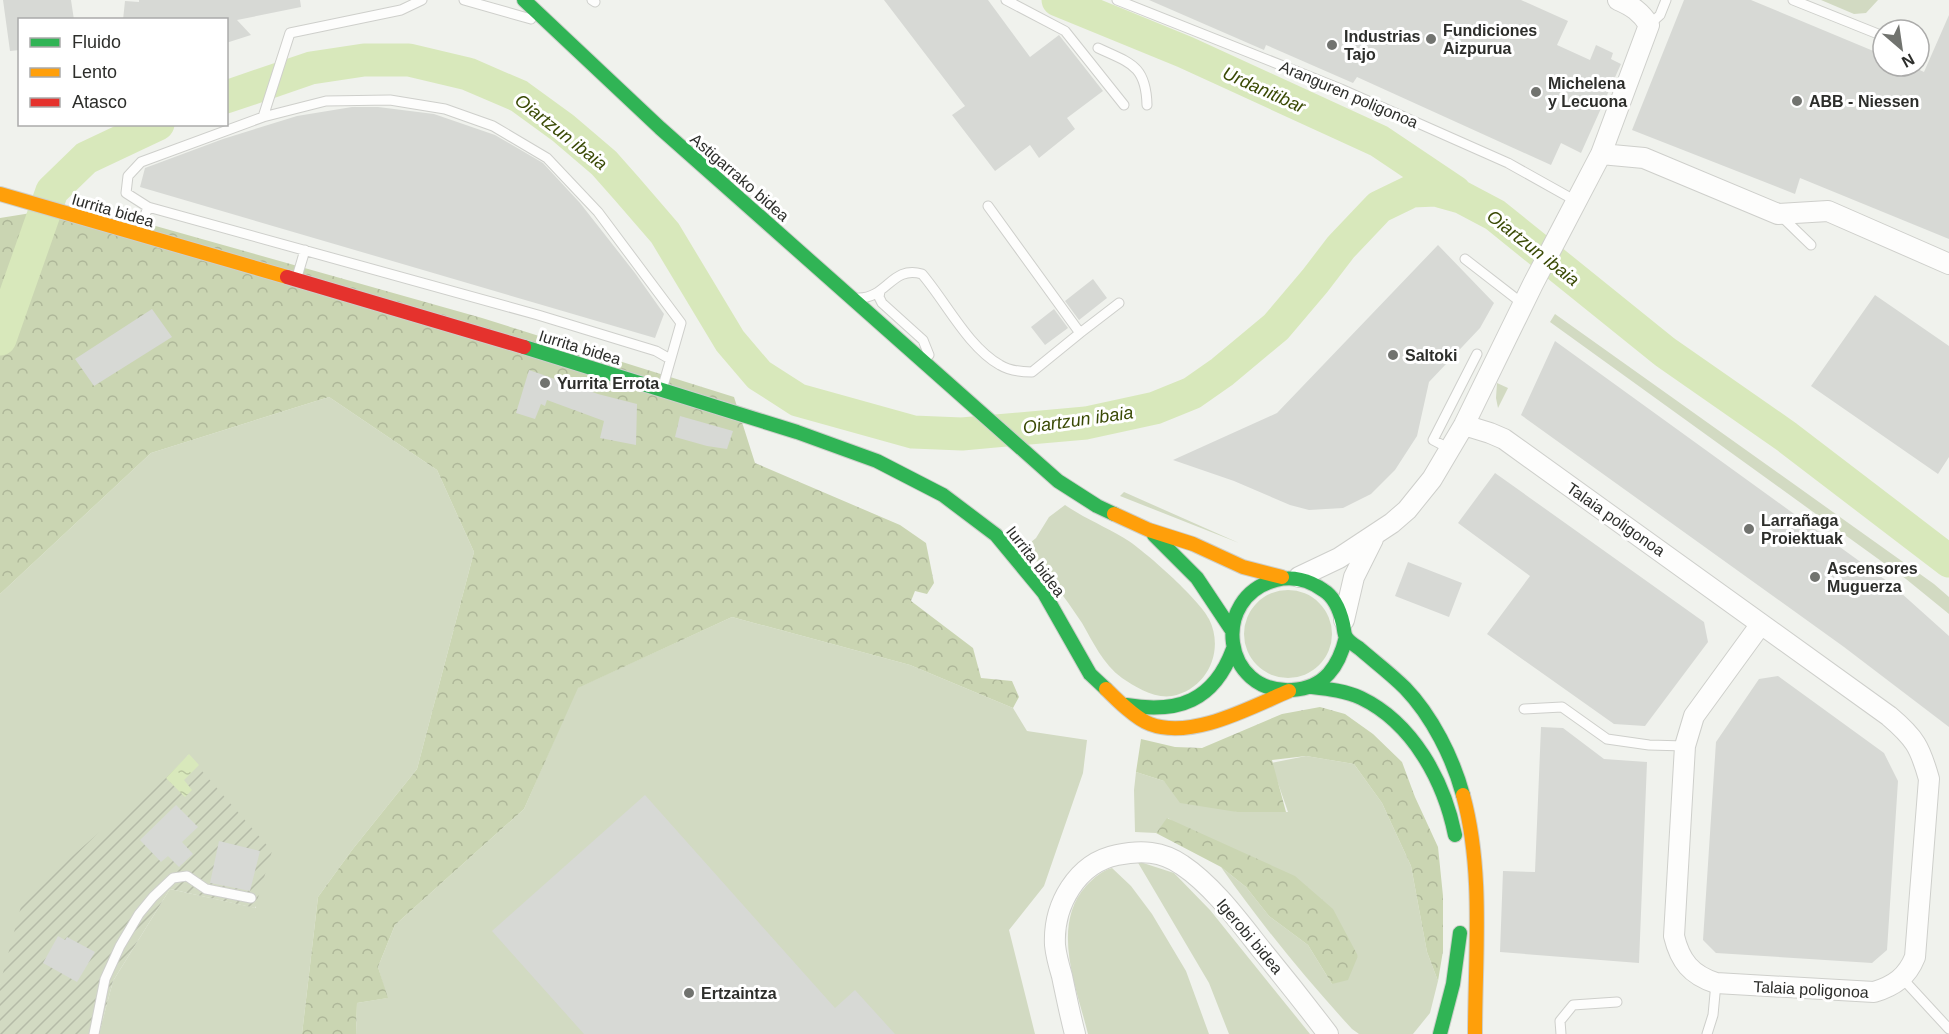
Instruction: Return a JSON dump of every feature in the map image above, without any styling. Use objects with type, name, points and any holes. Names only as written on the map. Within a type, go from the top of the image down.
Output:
[{"type":"main road","name":"Astigarrako bidea","points":[[524,0],[660,128],[1058,481],[1083,498],[1149,530]]},
{"type":"main road","name":"Iurrita bidea","points":[[0,194],[296,279],[662,389],[877,460],[943,495],[996,535],[1044,593],[1090,674],[1122,704],[1149,724],[1170,728],[1190,728],[1217,721],[1289,691]]},
{"type":"main road","points":[[1149,530],[1193,544],[1243,567],[1314,583],[1328,592],[1338,605],[1345,629],[1341,657],[1329,675],[1311,687]]},
{"type":"main road","points":[[1149,530],[1197,578],[1231,629]]},
{"type":"main road","points":[[1291,577],[1267,581],[1253,589],[1238,607],[1231,629],[1233,648],[1240,666],[1253,680],[1270,688],[1289,691],[1311,687],[1344,692],[1359,697],[1386,714],[1411,740],[1428,764],[1442,790],[1454,826],[1456,845]]},
{"type":"main road","points":[[1345,629],[1406,688],[1436,730],[1455,767],[1469,818],[1476,869],[1475,1034]]},
{"type":"main road","points":[[1122,704],[1149,709],[1160,708],[1180,705],[1204,694],[1225,670],[1233,648]]},
{"type":"main road","points":[[1440,1034],[1456,977],[1460,919]]},
{"type":"street","points":[[1291,577],[1340,558],[1375,536],[1407,510],[1421,495],[1464,425],[1523,304],[1601,154],[1649,25],[1638,11],[1618,0]]},
{"type":"street","points":[[1601,154],[1644,158],[1778,214],[1828,211],[1949,264]]},
{"type":"street","name":"Talaia poligonoa","points":[[1464,425],[1504,439],[1761,624],[1909,733],[1922,752],[1929,779],[1915,957],[1910,970],[1902,978],[1874,992],[1716,983],[1704,979],[1687,965],[1678,953],[1674,936],[1685,746],[1694,716],[1761,624]]},
{"type":"street","points":[[1345,629],[1348,598],[1354,577],[1375,536]]},
{"type":"street","name":"Igerobi bidea","points":[[1075,1034],[1055,946],[1055,929],[1063,902],[1076,879],[1104,858],[1125,853],[1149,852],[1167,856],[1184,866],[1229,907],[1328,1034]]},
{"type":"lane","points":[[263,117],[290,33],[401,10],[423,0]]},
{"type":"lane","points":[[464,0],[506,11],[551,27]]},
{"type":"lane","points":[[1006,0],[1065,31],[1124,105]]},
{"type":"lane","name":"Aranguren poligonoa","points":[[1117,0],[1341,89],[1498,158],[1576,201]]},
{"type":"lane","points":[[1649,25],[1660,15],[1666,0]]},
{"type":"lane","points":[[1793,0],[1871,31]]},
{"type":"lane","points":[[1098,48],[1136,67],[1145,82],[1147,105]]},
{"type":"lane","points":[[662,389],[681,323],[598,212],[547,158],[494,126],[445,109],[390,100],[326,101],[263,117],[141,162],[128,176],[126,193],[148,207],[538,315],[656,351],[670,360]]},
{"type":"lane","points":[[988,206],[1080,333]]},
{"type":"lane","points":[[138,234],[148,207]]},
{"type":"lane","points":[[1778,214],[1811,245]]},
{"type":"lane","points":[[296,279],[305,250]]},
{"type":"lane","points":[[1465,259],[1523,304]]},
{"type":"lane","points":[[850,296],[866,298],[880,291],[897,276],[912,271],[922,274],[984,353],[1001,366],[1016,371],[1032,372],[1119,303]]},
{"type":"lane","points":[[880,291],[879,297],[882,303],[922,340],[938,374]]},
{"type":"lane","points":[[1450,449],[1433,440],[1477,354]]},
{"type":"lane","points":[[1524,709],[1562,707],[1607,739],[1649,745],[1685,746]]},
{"type":"lane","points":[[94,1034],[105,979],[120,946],[139,914],[173,878],[187,876],[206,889],[251,898]]},
{"type":"lane","points":[[1902,978],[1949,1029]]},
{"type":"lane","points":[[1707,1034],[1713,1014],[1716,983]]},
{"type":"lane","points":[[1561,1034],[1560,1021],[1573,1005],[1617,1002]]},
{"type":"shaded area","points":[[1821,0],[1878,0],[1866,13],[1854,14]]},
{"type":"shaded area","points":[[1555,314],[1934,584],[1949,597],[1949,614],[1906,579],[1550,322]]},
{"type":"shaded area","points":[[1497,383],[1508,388],[1498,408],[1496,398]]},
{"type":"shaded area","points":[[329,397],[437,470],[474,552],[417,769],[352,850],[318,897],[302,1034],[99,1034],[113,981],[170,889],[256,908],[188,755],[0,984],[0,594],[151,453]]},
{"type":"shaded area","points":[[1124,492],[1239,543],[1120,496]]},
{"type":"shaded area","points":[[1065,505],[1133,544],[1157,563],[1204,611],[1213,631],[1214,656],[1210,667],[1195,686],[1172,696],[1152,694],[1122,678],[1104,659],[1068,603],[1025,547],[1036,538],[1049,517]]},
{"type":"shaded area","points":[[1288,590],[1305,593],[1319,603],[1329,617],[1332,634],[1329,651],[1319,665],[1305,675],[1288,678],[1271,675],[1257,665],[1247,651],[1244,634],[1247,617],[1257,603],[1271,593]]},
{"type":"shaded area","points":[[732,617],[910,665],[1013,708],[1027,731],[1087,740],[1083,773],[1044,886],[1009,930],[1035,1034],[356,1034],[357,1003],[387,998],[378,967],[395,925],[524,809],[577,688]]},
{"type":"shaded area","points":[[188,755],[272,851],[255,908],[170,889],[113,981],[99,1034],[0,1034],[0,984],[23,899]]},
{"type":"shaded area","points":[[1306,756],[1354,764],[1382,803],[1411,866],[1427,952],[1438,981],[1430,1013],[1413,1034],[1359,1034],[1352,1029],[1284,950],[1221,867],[1246,887],[1269,916],[1308,945],[1332,984],[1358,956],[1168,818],[1156,833],[1135,832],[1136,772],[1164,781],[1237,812],[1288,812],[1271,763]]},
{"type":"shaded area","points":[[1137,861],[1174,873],[1210,910],[1310,1034],[1229,1034],[1209,983]]},
{"type":"shaded area","points":[[1112,868],[1131,886],[1152,914],[1186,971],[1209,1034],[1088,1034],[1069,958],[1070,920],[1075,902],[1086,886],[1101,873]]},
{"type":"green space","points":[[81,205],[482,318],[734,397],[755,463],[900,525],[926,543],[934,583],[927,594],[915,591],[911,601],[973,648],[981,678],[1012,681],[1019,697],[1013,708],[910,665],[732,617],[578,688],[524,809],[395,925],[378,967],[388,998],[357,1003],[356,1034],[302,1034],[318,897],[352,850],[417,769],[474,552],[437,470],[329,397],[151,453],[0,594],[0,218]]},
{"type":"green space","points":[[1320,707],[1345,714],[1373,734],[1402,762],[1438,847],[1443,896],[1443,951],[1438,981],[1427,952],[1411,866],[1382,803],[1354,764],[1306,756],[1272,760],[1286,812],[1237,812],[1180,803],[1164,781],[1136,772],[1141,739],[1175,747],[1202,748],[1282,714]]},
{"type":"green space","points":[[1167,818],[1295,876],[1333,909],[1358,956],[1348,980],[1332,984],[1308,945],[1269,916],[1246,887],[1221,867],[1156,833]]},
{"type":"water","points":[[189,754],[199,765],[184,780],[192,790],[185,797],[166,778]]},
{"type":"building","points":[[3,0],[71,0],[74,18],[18,18],[18,50],[10,51]]},
{"type":"building","points":[[139,0],[300,0],[301,7],[237,20],[251,35],[228,42],[228,18],[123,18],[125,1],[139,2]]},
{"type":"building","points":[[884,0],[988,0],[1030,57],[1059,35],[1103,91],[1067,118],[1075,129],[1039,158],[1030,145],[995,171],[952,115],[965,106]]},
{"type":"building","points":[[1149,0],[1521,0],[1568,21],[1557,45],[1590,60],[1596,45],[1613,53],[1611,59],[1621,64],[1581,153],[1561,143],[1551,165],[1357,77],[1353,83],[1266,45],[1264,50]]},
{"type":"building","name":"ABB - Niessen","points":[[1684,0],[1751,0],[1871,50],[1871,78],[1931,78],[1931,56],[1949,15],[1949,239],[1800,178],[1795,194],[1632,130]]},
{"type":"building","points":[[352,107],[378,107],[434,114],[495,135],[543,163],[580,203],[664,314],[655,338],[140,187],[145,168],[223,139],[297,116]]},
{"type":"building","name":"Saltoki","points":[[1438,245],[1494,303],[1480,328],[1429,382],[1417,436],[1395,470],[1371,494],[1343,508],[1309,510],[1290,505],[1234,481],[1173,460],[1277,413]]},
{"type":"building","points":[[1093,279],[1107,298],[1079,320],[1065,301]]},
{"type":"building","points":[[1875,295],[1949,346],[1949,457],[1938,474],[1811,386]]},
{"type":"building","points":[[152,309],[172,337],[94,386],[75,359]]},
{"type":"building","points":[[1054,309],[1068,328],[1045,345],[1031,327]]},
{"type":"building","points":[[1555,341],[1891,584],[1949,636],[1949,727],[1844,647],[1521,415]]},
{"type":"building","points":[[529,370],[598,394],[637,404],[636,445],[600,438],[604,421],[547,400],[545,406],[541,404],[535,419],[516,413]]},
{"type":"building","points":[[680,416],[733,431],[727,449],[675,437]]},
{"type":"building","points":[[1495,473],[1704,622],[1708,642],[1645,726],[1614,724],[1487,634],[1530,576],[1458,523]]},
{"type":"building","points":[[1408,562],[1462,583],[1449,617],[1395,596]]},
{"type":"building","points":[[1778,676],[1884,753],[1898,781],[1887,950],[1872,963],[1716,953],[1703,940],[1716,742],[1759,679]]},
{"type":"building","points":[[1541,727],[1563,728],[1604,759],[1647,762],[1639,963],[1500,952],[1503,871],[1535,872]]},
{"type":"building","points":[[645,795],[835,1008],[855,990],[895,1034],[584,1034],[492,931]]},
{"type":"building","points":[[176,805],[198,827],[182,842],[193,854],[179,867],[168,856],[161,862],[140,840]]},
{"type":"building","points":[[219,841],[260,851],[250,891],[210,883]]},
{"type":"building","points":[[58,936],[65,940],[67,937],[95,952],[77,982],[43,963]]},
{"type":"waterway","name":"Urdanitibar","points":[[1058,0],[1185,52],[1379,141],[1455,192]]},
{"type":"waterway","name":"Oiartzun ibaia","points":[[228,96],[311,68],[364,60],[409,60],[468,74],[519,96],[563,128],[604,163],[665,233],[730,341],[759,375],[798,400],[913,432],[962,434],[1086,423],[1155,408],[1192,393],[1222,372],[1276,327],[1341,247],[1379,207],[1412,191],[1436,190],[1461,197],[1495,215],[1665,352],[1787,437],[1949,561]]},
{"type":"waterway","name":"Oiartzun ibaia","points":[[0,339],[52,191],[86,158],[154,126]]},
{"type":"traffic: fast","points":[[524,0],[660,128],[1058,481],[1114,514]]},
{"type":"traffic: fast","points":[[524,347],[797,432],[877,461],[943,495],[996,535],[1044,593],[1090,674],[1106,689]]},
{"type":"traffic: fast","points":[[1154,535],[1197,578],[1231,629]]},
{"type":"traffic: fast","points":[[1346,637],[1335,666],[1329,674],[1313,685],[1292,690],[1269,687],[1251,677],[1239,661],[1233,643],[1234,623],[1241,605],[1255,590],[1276,580],[1288,578],[1318,587],[1334,600],[1339,609],[1347,639],[1400,683],[1424,711],[1454,767],[1463,795]]},
{"type":"traffic: fast","points":[[1126,705],[1162,707],[1192,700],[1216,681],[1233,649]]},
{"type":"traffic: fast","points":[[1311,687],[1361,698],[1396,722],[1411,738],[1434,775],[1443,794],[1455,835]]},
{"type":"traffic: fast","points":[[1440,1034],[1453,984],[1460,933]]},
{"type":"traffic: slow","points":[[0,194],[287,277]]},
{"type":"traffic: slow","points":[[1114,514],[1149,530],[1193,544],[1243,567],[1282,577]]},
{"type":"traffic: slow","points":[[1106,689],[1139,718],[1150,724],[1166,728],[1184,728],[1221,720],[1289,691]]},
{"type":"traffic: slow","points":[[1463,795],[1470,824],[1476,884],[1475,1034]]},
{"type":"traffic: jam","points":[[287,277],[524,347]]},
{"type":"place","name":"Fundiciones Aizpurua","points":[[1431,39]]},
{"type":"place","name":"Industrias Tajo","points":[[1332,45]]},
{"type":"place","name":"Michelena y Lecuona","points":[[1536,92]]},
{"type":"place","name":"ABB - Niessen","points":[[1797,101]]},
{"type":"place","name":"Saltoki","points":[[1393,355]]},
{"type":"place","name":"Yurrita Errota","points":[[545,383]]},
{"type":"place","name":"Larrañaga Proiektuak","points":[[1749,529]]},
{"type":"place","name":"Ascensores Muguerza","points":[[1815,577]]},
{"type":"place","name":"Ertzaintza","points":[[689,993]]}]
